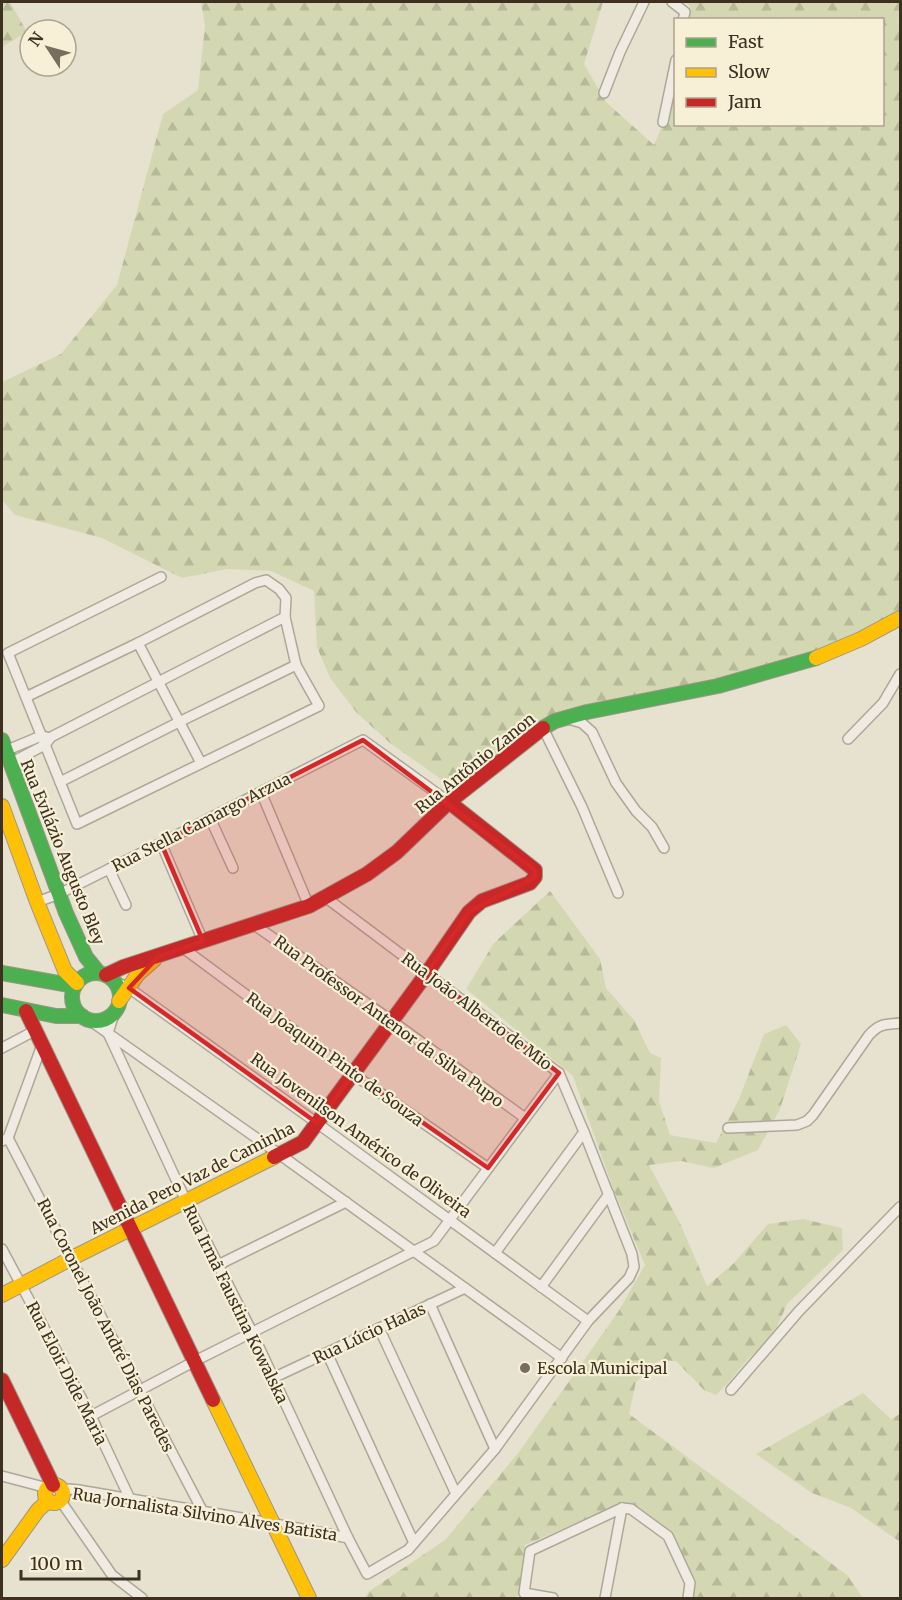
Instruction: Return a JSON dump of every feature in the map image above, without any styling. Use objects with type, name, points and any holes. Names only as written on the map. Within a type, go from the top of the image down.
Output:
[{"type":"street","points":[[604,93],[620,52],[644,2]]},
{"type":"street","points":[[672,2],[684,16]]},
{"type":"street","points":[[663,122],[674,65]]},
{"type":"street","points":[[26,697],[255,583],[266,580],[279,589],[286,598],[285,617],[296,665],[319,706],[77,824],[46,739],[26,697],[8,653],[161,577]]},
{"type":"street","points":[[5,750],[46,739],[285,617]]},
{"type":"street","name":"Rua Antônio Zanon","points":[[106,976],[123,967],[309,906],[367,874],[397,852],[449,802],[555,721],[718,686],[808,661],[861,639],[900,618]]},
{"type":"street","points":[[138,643],[201,764]]},
{"type":"street","points":[[60,782],[296,665]]},
{"type":"street","points":[[848,739],[883,703],[900,674]]},
{"type":"street","points":[[566,718],[582,723],[592,732],[616,783],[636,811],[652,826],[664,848]]},
{"type":"street","points":[[543,728],[582,807],[618,893]]},
{"type":"street","name":"Rua Stella Camargo Arzua","points":[[37,902],[59,894],[363,740],[449,802]]},
{"type":"street","name":"Rua Evilázio Augusto Bley","points":[[5,750],[59,894],[86,957],[106,976]]},
{"type":"street","points":[[261,792],[309,906]]},
{"type":"street","name":"Avenida Pero Vaz de Caminha","points":[[2,1295],[303,1142],[469,912],[482,902],[530,883],[535,877],[535,870],[449,802]]},
{"type":"street","points":[[2,806],[65,971],[76,984]]},
{"type":"street","points":[[210,818],[233,868]]},
{"type":"street","points":[[161,843],[203,941]]},
{"type":"street","points":[[109,869],[126,905]]},
{"type":"street","name":"Rua João Alberto de Mio","points":[[325,897],[559,1073],[609,1194],[632,1254],[634,1268],[629,1278],[588,1321]]},
{"type":"street","name":"Rua Professor Antenor da Silva Pupo","points":[[254,924],[525,1118]]},
{"type":"street","name":"Rua Joaquim Pinto de Souza","points":[[183,948],[353,1074],[488,1168]]},
{"type":"street","name":"Rua Antônio Zanon","points":[[117,1006],[138,974],[158,957]]},
{"type":"street","points":[[56,982],[65,971]]},
{"type":"street","points":[[2,973],[76,984]]},
{"type":"street","points":[[108,1033],[120,994],[117,986],[106,976],[87,975],[76,984],[73,992],[74,1005],[85,1018],[562,1358]]},
{"type":"street","name":"Rua Jovenilson Américo de Oliveira","points":[[106,976],[129,988],[588,1321]]},
{"type":"street","points":[[2,1005],[26,1011],[95,1021],[110,1016],[117,1006]]},
{"type":"street","points":[[26,1011],[309,1599]]},
{"type":"street","points":[[728,1128],[797,1125],[807,1121],[869,1035],[883,1025],[900,1023]]},
{"type":"street","points":[[2,1048],[36,1030]]},
{"type":"street","name":"Rua Irmã Faustina Kowalska","points":[[108,1033],[186,1201],[252,1332],[367,1574],[408,1550],[414,1543]]},
{"type":"street","points":[[5,1139],[42,1045]]},
{"type":"street","points":[[91,1416],[434,1241],[559,1073]]},
{"type":"street","points":[[495,1253],[584,1132]]},
{"type":"street","name":"Rua Coronel João André Dias Paredes","points":[[5,1139],[72,1258],[203,1512]]},
{"type":"street","points":[[541,1287],[609,1194]]},
{"type":"street","points":[[218,1265],[346,1202]]},
{"type":"street","points":[[731,1390],[799,1311],[900,1207]]},
{"type":"street","name":"Rua Eloir Dide Maria","points":[[2,1249],[91,1416],[130,1499]]},
{"type":"street","name":"Rua Lúcio Halas","points":[[273,1378],[465,1288]]},
{"type":"street","points":[[430,1304],[495,1449]]},
{"type":"street","points":[[327,1353],[414,1543],[495,1449],[588,1321]]},
{"type":"street","points":[[379,1328],[456,1494]]},
{"type":"street","points":[[2,1380],[54,1493],[112,1575],[142,1599]]},
{"type":"street","name":"Rua Jornalista Silvino Alves Batista","points":[[2,1476],[40,1486],[54,1493],[69,1489],[79,1490],[272,1522],[348,1538]]},
{"type":"street","points":[[2,1560],[38,1510],[54,1493]]},
{"type":"street","points":[[605,1599],[622,1508]]},
{"type":"street","points":[[553,1599],[524,1593],[530,1551],[622,1508],[632,1509],[668,1536],[690,1582],[687,1599]]},
{"type":"highlighted area","points":[[363,740],[535,870],[535,877],[469,912],[427,973],[559,1073],[488,1168],[353,1074],[317,1123],[129,988],[158,957],[203,941],[161,843]]},
{"type":"green space","points":[[2,2],[10,2],[19,18],[18,37],[2,47]]},
{"type":"green space","points":[[201,2],[603,2],[584,64],[606,102],[654,145],[674,98],[674,126],[884,126],[884,18],[688,18],[690,6],[684,2],[900,2],[900,20],[898,21],[900,26],[900,612],[824,651],[720,681],[613,702],[547,718],[456,790],[390,743],[357,713],[330,678],[317,647],[314,591],[271,571],[227,569],[182,578],[102,538],[15,515],[2,500],[2,382],[61,354],[117,285],[163,114],[198,90],[205,26]]},
{"type":"green space","points":[[550,891],[600,959],[606,988],[634,1020],[650,1053],[661,1058],[659,1101],[670,1135],[716,1143],[739,1099],[764,1034],[786,1025],[801,1044],[780,1109],[758,1150],[714,1168],[681,1161],[649,1165],[680,1223],[707,1286],[734,1263],[768,1224],[803,1219],[842,1228],[843,1250],[787,1304],[774,1334],[716,1395],[704,1390],[676,1361],[659,1361],[636,1382],[629,1414],[847,1575],[863,1598],[693,1598],[696,1583],[671,1531],[624,1502],[525,1545],[521,1592],[516,1598],[365,1598],[368,1592],[445,1540],[519,1452],[618,1312],[645,1265],[613,1188],[573,1076],[466,989],[494,943]]},
{"type":"green space","points":[[863,1393],[891,1419],[900,1414],[900,1542],[851,1508],[812,1493],[756,1454]]},
{"type":"traffic: fast","points":[[543,728],[555,721],[587,712],[718,686],[816,658]]},
{"type":"traffic: fast","points":[[2,740],[66,913],[86,957],[99,973]]},
{"type":"traffic: fast","points":[[2,973],[75,986]]},
{"type":"traffic: fast","points":[[96,973],[113,980],[120,997],[113,1014],[96,1021],[79,1014],[72,997],[79,980],[96,973]]},
{"type":"traffic: fast","points":[[2,1005],[56,1016],[82,1016]]},
{"type":"traffic: slow","points":[[816,658],[861,639],[900,618]]},
{"type":"traffic: slow","points":[[2,806],[65,971],[77,983]]},
{"type":"traffic: slow","points":[[119,1001],[138,974],[154,960]]},
{"type":"traffic: slow","points":[[2,1295],[274,1157]]},
{"type":"traffic: slow","points":[[213,1400],[309,1598]]},
{"type":"traffic: slow","points":[[54,1485],[60,1488],[63,1494],[60,1500],[54,1503],[48,1500],[45,1494],[48,1488],[54,1485]]},
{"type":"traffic: slow","points":[[2,1560],[38,1510],[48,1501]]},
{"type":"traffic: jam","points":[[106,975],[123,967],[309,906],[367,874],[397,852],[449,802],[543,728]]},
{"type":"traffic: jam","points":[[274,1157],[303,1142],[469,912],[482,901],[530,883],[535,877],[535,870],[449,802]]},
{"type":"traffic: jam","points":[[26,1011],[213,1400]]},
{"type":"traffic: jam","points":[[2,1380],[53,1485]]},
{"type":"place","name":"Escola Municipal","points":[[525,1368]]}]
